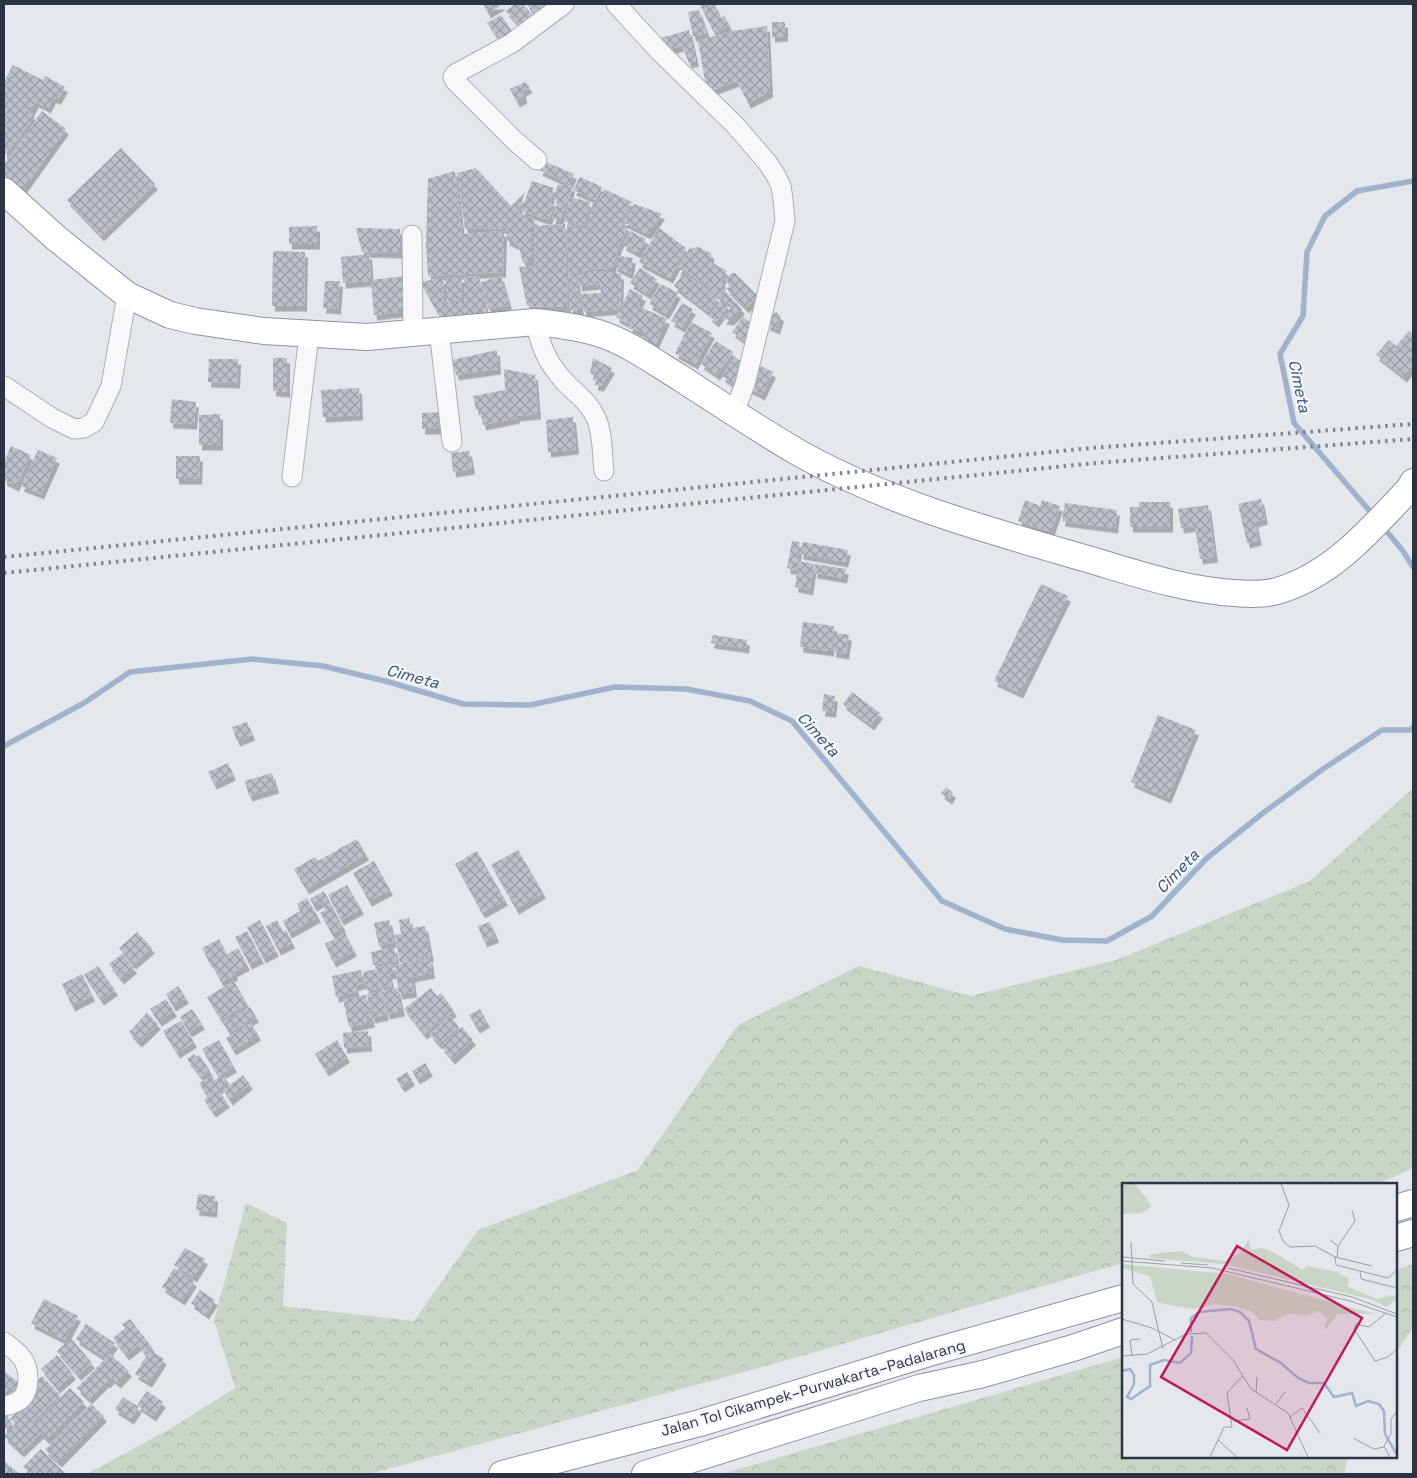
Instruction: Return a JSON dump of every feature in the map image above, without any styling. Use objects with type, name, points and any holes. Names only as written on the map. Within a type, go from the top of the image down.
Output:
[{"type":"highway","points":[[4,191],[56,238],[127,295],[170,315],[195,321],[264,331],[309,335],[367,336],[535,322],[557,324],[598,334],[642,353],[798,452],[847,478],[894,498],[976,527],[1146,576],[1206,591],[1250,594],[1275,592],[1296,585],[1322,572],[1359,542],[1412,485]]},
{"type":"highway","points":[[1397,1208],[1413,1203]]},
{"type":"highway","points":[[1397,1238],[1413,1233]]},
{"type":"highway","name":"Jalan Tol Cikampek–Purwakarta–Padalarang","points":[[502,1474],[700,1423],[922,1355],[1122,1298]]},
{"type":"highway","name":"Jalan Tol Cikampek–Purwakarta–Padalarang","points":[[645,1474],[919,1388],[983,1374],[1073,1348],[1122,1331]]},
{"type":"street","points":[[537,160],[495,121],[453,77],[455,74],[520,38],[564,4]]},
{"type":"street","points":[[616,4],[660,52],[735,126],[767,162],[781,186],[785,221],[745,384],[734,413]]},
{"type":"street","points":[[412,235],[413,332]]},
{"type":"street","points":[[4,386],[52,418],[74,429],[84,428],[94,422],[111,386],[127,295]]},
{"type":"street","points":[[535,322],[542,349],[548,360],[589,406],[595,416],[599,425],[604,471]]},
{"type":"street","points":[[439,330],[452,442]]},
{"type":"street","points":[[292,477],[309,335]]},
{"type":"street","points":[[4,1342],[17,1352],[24,1361],[28,1380],[22,1398],[4,1406]]},
{"type":"green space","points":[[1413,788],[1413,1168],[1380,1183],[1122,1183],[1122,1263],[766,1366],[370,1474],[87,1474],[173,1427],[235,1388],[214,1320],[246,1203],[287,1223],[283,1306],[414,1321],[478,1230],[638,1170],[738,1025],[859,966],[971,996],[1116,960],[1310,881]]},
{"type":"green space","points":[[1413,1264],[1413,1328],[1397,1352],[1397,1270]]},
{"type":"green space","points":[[1122,1357],[1122,1458],[1348,1458],[1344,1474],[722,1474]]},
{"type":"building","points":[[483,4],[503,4],[488,13]]},
{"type":"building","points":[[515,4],[523,4],[536,19],[527,4],[557,4],[523,30],[506,11]]},
{"type":"building","points":[[715,4],[720,19],[725,16],[729,26],[714,33],[700,5]]},
{"type":"building","points":[[699,10],[707,33],[693,36],[688,12]]},
{"type":"building","points":[[501,15],[516,37],[503,45],[487,23]]},
{"type":"building","points":[[772,22],[785,22],[785,36],[772,37]]},
{"type":"building","points":[[767,26],[770,92],[748,103],[737,81],[707,92],[698,41],[732,31]]},
{"type":"building","points":[[689,30],[696,61],[689,63],[682,46],[666,50],[657,39]]},
{"type":"building","points":[[13,65],[43,80],[45,76],[65,87],[58,99],[53,98],[48,108],[36,102],[31,111],[27,110],[35,116],[4,156],[4,82]]},
{"type":"building","points":[[525,82],[530,87],[523,91],[524,98],[517,102],[510,89]]},
{"type":"building","points":[[42,111],[66,129],[23,189],[4,175],[4,165]]},
{"type":"building","points":[[121,148],[155,184],[101,236],[67,200]]},
{"type":"building","points":[[546,162],[574,174],[569,184],[539,170]]},
{"type":"building","points":[[476,168],[511,206],[525,192],[518,213],[535,219],[532,226],[532,261],[523,263],[519,246],[507,240],[506,228],[465,229],[457,173]]},
{"type":"building","points":[[455,171],[462,234],[504,231],[503,272],[428,276],[426,246],[428,179]]},
{"type":"building","points":[[580,177],[602,187],[596,200],[573,190]]},
{"type":"building","points":[[532,181],[554,188],[550,200],[555,202],[549,220],[521,211]]},
{"type":"building","points":[[558,185],[572,186],[571,191],[560,220],[552,219],[558,201],[553,197]]},
{"type":"building","points":[[604,189],[632,202],[620,222],[628,227],[619,246],[612,270],[598,268],[576,273],[581,311],[570,310],[567,224],[586,229],[593,203],[599,201]]},
{"type":"building","points":[[570,197],[590,202],[584,226],[564,221]]},
{"type":"building","points":[[634,204],[662,214],[648,234],[623,222]]},
{"type":"building","points":[[565,224],[568,307],[527,306],[519,267],[535,266],[534,226]]},
{"type":"building","points":[[317,226],[317,244],[289,244],[289,227]]},
{"type":"building","points":[[356,228],[400,229],[400,253],[362,252]]},
{"type":"building","points":[[659,228],[686,248],[670,278],[639,262]]},
{"type":"building","points":[[630,231],[646,239],[638,253],[623,245]]},
{"type":"building","points":[[698,247],[711,253],[711,262],[727,271],[722,280],[723,289],[742,309],[731,320],[723,319],[732,306],[684,270],[677,270],[689,249]]},
{"type":"building","points":[[273,251],[305,252],[304,306],[272,306]]},
{"type":"building","points":[[369,254],[371,281],[343,283],[341,257]]},
{"type":"building","points":[[619,256],[633,258],[630,274],[614,266]]},
{"type":"building","points":[[640,268],[657,279],[648,294],[630,283]]},
{"type":"building","points":[[598,271],[621,274],[620,309],[584,312],[580,294],[601,293],[599,276],[599,284],[579,286],[578,275]]},
{"type":"building","points":[[684,273],[718,298],[708,312],[674,286]]},
{"type":"building","points":[[732,273],[735,273],[758,296],[746,308],[726,288],[731,287],[725,279]]},
{"type":"building","points":[[405,276],[408,311],[374,315],[371,280]]},
{"type":"building","points":[[464,276],[479,277],[489,322],[447,329],[420,282],[443,278],[444,302],[464,302]]},
{"type":"building","points":[[501,276],[509,304],[489,310],[481,282]]},
{"type":"building","points":[[446,277],[461,277],[462,300],[446,301]]},
{"type":"building","points":[[325,281],[340,281],[338,309],[323,308]]},
{"type":"building","points":[[661,284],[678,293],[666,314],[649,304]]},
{"type":"building","points":[[630,289],[643,296],[638,306],[667,319],[653,349],[641,343],[645,334],[629,327],[636,312],[629,324],[616,317]]},
{"type":"building","points":[[721,300],[728,306],[716,322],[709,316]]},
{"type":"building","points":[[682,303],[693,309],[682,327],[671,321]]},
{"type":"building","points":[[776,312],[781,316],[777,329],[767,325],[770,316]]},
{"type":"building","points":[[743,317],[756,326],[745,341],[732,332]]},
{"type":"building","points":[[691,322],[712,333],[695,364],[675,353]]},
{"type":"building","points":[[1409,331],[1413,334],[1413,365],[1404,377],[1376,355],[1389,340],[1396,346]]},
{"type":"building","points":[[716,341],[733,352],[717,375],[701,364]]},
{"type":"building","points":[[497,350],[498,369],[456,375],[452,360]]},
{"type":"building","points":[[735,357],[747,365],[734,385],[722,376]]},
{"type":"building","points":[[273,358],[287,358],[287,392],[273,391]]},
{"type":"building","points":[[593,358],[612,368],[601,386],[595,385],[596,375],[590,374]]},
{"type":"building","points":[[209,359],[238,359],[237,383],[208,382]]},
{"type":"building","points":[[759,365],[773,372],[762,395],[748,388]]},
{"type":"building","points":[[504,369],[535,375],[538,414],[517,416],[517,418],[483,425],[480,409],[476,410],[473,396],[505,390]]},
{"type":"building","points":[[359,388],[360,415],[323,417],[321,390]]},
{"type":"building","points":[[172,399],[196,402],[194,424],[170,423]]},
{"type":"building","points":[[443,412],[444,429],[422,429],[422,413]]},
{"type":"building","points":[[220,414],[220,445],[199,445],[199,415]]},
{"type":"building","points":[[573,417],[576,449],[548,452],[546,420]]},
{"type":"building","points":[[11,446],[31,455],[16,486],[4,480],[4,462]]},
{"type":"building","points":[[38,450],[57,458],[41,494],[21,486]]},
{"type":"building","points":[[469,451],[472,469],[453,472],[451,453]]},
{"type":"building","points":[[176,456],[200,456],[199,479],[176,479]]},
{"type":"building","points":[[1261,499],[1265,519],[1255,522],[1259,540],[1247,543],[1238,504]]},
{"type":"building","points":[[1025,500],[1040,506],[1042,500],[1060,506],[1051,532],[1018,521]]},
{"type":"building","points":[[1139,502],[1170,502],[1170,527],[1130,527],[1130,507],[1139,507]]},
{"type":"building","points":[[1065,503],[1117,510],[1115,528],[1062,521]]},
{"type":"building","points":[[1208,505],[1215,557],[1200,559],[1195,526],[1181,528],[1178,509]]},
{"type":"building","points":[[792,541],[800,542],[796,570],[787,568]]},
{"type":"building","points":[[803,542],[848,550],[845,562],[800,554]]},
{"type":"building","points":[[799,561],[814,564],[810,590],[795,587]]},
{"type":"building","points":[[815,564],[846,569],[844,578],[814,573]]},
{"type":"building","points":[[1041,584],[1068,596],[1020,693],[994,681]]},
{"type":"building","points":[[803,622],[834,626],[831,651],[800,647]]},
{"type":"building","points":[[835,633],[849,635],[846,654],[833,652]]},
{"type":"building","points":[[713,635],[747,640],[746,648],[711,643]]},
{"type":"building","points":[[852,692],[880,713],[871,725],[843,704]]},
{"type":"building","points":[[824,694],[835,696],[833,712],[822,711]]},
{"type":"building","points":[[1158,715],[1196,730],[1168,798],[1131,782]]},
{"type":"building","points":[[247,722],[252,735],[237,741],[232,727]]},
{"type":"building","points":[[228,763],[233,775],[214,784],[208,772]]},
{"type":"building","points":[[272,773],[276,788],[249,796],[245,781]]},
{"type":"building","points":[[946,787],[953,793],[949,799],[941,793]]},
{"type":"building","points":[[357,839],[366,855],[306,889],[294,869],[315,857],[318,861]]},
{"type":"building","points":[[518,850],[543,893],[516,909],[491,865]]},
{"type":"building","points":[[477,851],[505,900],[482,913],[455,864]]},
{"type":"building","points":[[374,861],[390,890],[369,901],[353,873]]},
{"type":"building","points":[[347,885],[361,909],[341,920],[328,895]]},
{"type":"building","points":[[324,891],[343,927],[332,934],[320,913],[326,910],[321,902],[314,906],[310,899]]},
{"type":"building","points":[[307,898],[318,917],[289,933],[283,921],[300,911],[297,904]]},
{"type":"building","points":[[409,918],[411,928],[425,926],[431,957],[400,963],[395,935],[401,934],[399,920]]},
{"type":"building","points":[[260,920],[276,951],[263,958],[247,927]]},
{"type":"building","points":[[277,920],[283,932],[286,930],[292,943],[278,950],[266,926]]},
{"type":"building","points":[[389,920],[394,942],[379,946],[374,923]]},
{"type":"building","points":[[490,922],[496,937],[484,942],[478,926]]},
{"type":"building","points":[[247,931],[261,958],[249,964],[235,937]]},
{"type":"building","points":[[137,932],[152,948],[133,964],[119,948]]},
{"type":"building","points":[[345,933],[354,951],[333,962],[325,944]]},
{"type":"building","points":[[219,939],[226,953],[209,962],[202,948]]},
{"type":"building","points":[[394,947],[397,961],[373,965],[371,952]]},
{"type":"building","points":[[238,948],[247,965],[234,972],[235,975],[221,982],[211,963]]},
{"type":"building","points":[[122,954],[134,968],[121,979],[109,964]]},
{"type":"building","points":[[430,959],[432,973],[412,977],[414,992],[399,994],[395,965]]},
{"type":"building","points":[[392,964],[394,973],[389,974],[392,986],[381,988],[376,967]]},
{"type":"building","points":[[98,966],[115,990],[101,1000],[84,975]]},
{"type":"building","points":[[376,969],[380,988],[367,991],[363,972]]},
{"type":"building","points":[[361,970],[364,983],[355,986],[357,992],[336,997],[332,976]]},
{"type":"building","points":[[82,974],[92,996],[72,1006],[62,984]]},
{"type":"building","points":[[234,981],[247,1004],[221,1020],[207,997]]},
{"type":"building","points":[[178,986],[186,998],[173,1006],[166,994]]},
{"type":"building","points":[[397,988],[402,1011],[387,1014],[382,991]]},
{"type":"building","points":[[431,988],[437,996],[441,993],[454,1011],[424,1034],[404,1009]]},
{"type":"building","points":[[381,991],[386,1015],[372,1018],[367,994]]},
{"type":"building","points":[[366,995],[372,1022],[349,1027],[343,999]]},
{"type":"building","points":[[166,999],[174,1011],[159,1021],[150,1009]]},
{"type":"building","points":[[250,1007],[256,1017],[229,1033],[223,1022]]},
{"type":"building","points":[[192,1009],[202,1024],[189,1032],[180,1017]]},
{"type":"building","points":[[480,1009],[487,1022],[477,1028],[469,1015]]},
{"type":"building","points":[[147,1013],[158,1024],[139,1042],[129,1032]]},
{"type":"building","points":[[450,1016],[459,1027],[439,1044],[430,1034]]},
{"type":"building","points":[[181,1021],[194,1042],[177,1053],[163,1031]]},
{"type":"building","points":[[251,1023],[258,1035],[233,1050],[226,1038]]},
{"type":"building","points":[[462,1027],[473,1040],[452,1059],[441,1046]]},
{"type":"building","points":[[368,1031],[369,1046],[344,1048],[343,1033]]},
{"type":"building","points":[[219,1040],[234,1067],[218,1076],[202,1049]]},
{"type":"building","points":[[337,1040],[347,1057],[326,1071],[315,1054]]},
{"type":"building","points":[[194,1054],[196,1057],[199,1055],[210,1071],[201,1077],[187,1059]]},
{"type":"building","points":[[425,1063],[430,1071],[417,1079],[412,1071]]},
{"type":"building","points":[[407,1072],[412,1080],[402,1087],[396,1079]]},
{"type":"building","points":[[224,1075],[228,1083],[207,1096],[199,1083],[212,1076],[214,1080]]},
{"type":"building","points":[[243,1075],[250,1084],[230,1100],[223,1090]]},
{"type":"building","points":[[218,1090],[227,1102],[213,1112],[204,1100]]},
{"type":"building","points":[[198,1194],[215,1196],[214,1212],[196,1210]]},
{"type":"building","points":[[185,1248],[205,1259],[194,1277],[174,1265]]},
{"type":"building","points":[[174,1268],[194,1281],[182,1300],[162,1287]]},
{"type":"building","points":[[200,1290],[215,1300],[206,1314],[191,1303]]},
{"type":"building","points":[[44,1299],[78,1316],[65,1340],[31,1323]]},
{"type":"building","points":[[130,1319],[152,1347],[144,1353],[139,1345],[126,1355],[113,1338],[125,1328],[122,1324]]},
{"type":"building","points":[[86,1324],[115,1343],[105,1358],[76,1339]]},
{"type":"building","points":[[71,1338],[92,1363],[78,1375],[57,1351]]},
{"type":"building","points":[[150,1350],[164,1359],[149,1382],[135,1374]]},
{"type":"building","points":[[110,1354],[129,1371],[118,1383],[112,1378],[106,1382],[89,1399],[77,1388]]},
{"type":"building","points":[[57,1355],[73,1374],[57,1388],[41,1369]]},
{"type":"building","points":[[4,1371],[19,1383],[4,1401]]},
{"type":"building","points":[[42,1376],[60,1395],[32,1423],[33,1425],[70,1388],[84,1402],[47,1439],[41,1433],[21,1452],[4,1436],[16,1424],[10,1419],[28,1401],[34,1384]]},
{"type":"building","points":[[147,1391],[163,1402],[153,1416],[137,1405]]},
{"type":"building","points":[[123,1397],[139,1407],[131,1419],[115,1409]]},
{"type":"building","points":[[91,1404],[104,1416],[59,1462],[45,1450]]},
{"type":"building","points":[[4,1411],[12,1424],[4,1430]]},
{"type":"building","points":[[41,1449],[64,1474],[31,1474],[23,1467]]},
{"type":"building","points":[[5,1462],[20,1474],[4,1474]]},
{"type":"waterway","name":"Cimeta","points":[[1374,516],[1294,423],[1280,354],[1303,316],[1307,252],[1325,216],[1357,191],[1413,181]]},
{"type":"waterway","name":"Cimeta","points":[[1383,527],[1403,551],[1413,567]]},
{"type":"waterway","name":"Cimeta","points":[[4,746],[84,703],[130,672],[252,659],[323,666],[389,682],[463,704],[530,705],[615,687],[686,689],[750,701],[792,721],[942,901],[1005,929],[1062,940],[1107,941],[1152,916],[1207,858],[1263,813],[1323,769],[1382,730],[1412,730],[1413,727]]},
{"type":"railway","points":[[4,557],[1091,448],[1413,424]]},
{"type":"railway","points":[[4,573],[1096,463],[1413,439]]}]
